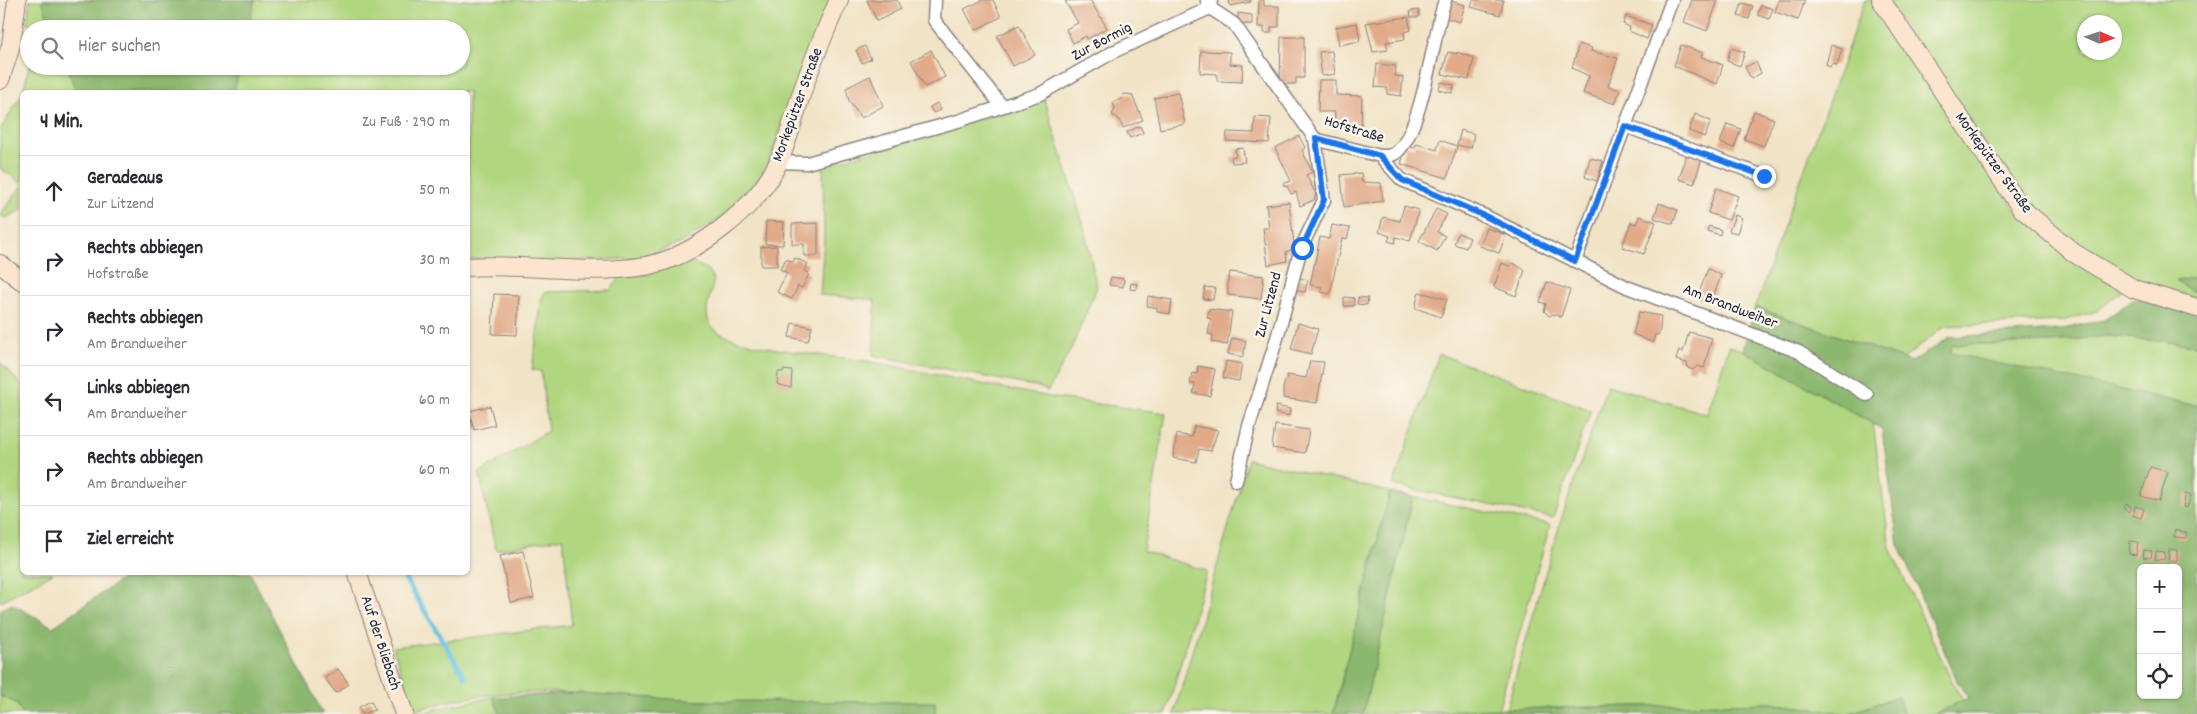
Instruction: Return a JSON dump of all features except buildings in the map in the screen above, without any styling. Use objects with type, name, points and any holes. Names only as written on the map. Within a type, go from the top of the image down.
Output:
[{"type":"street","points":[[0,80],[11,45],[17,0]]},
{"type":"street","name":"Morkepützer Straße","points":[[470,267],[579,270],[646,266],[684,253],[728,223],[763,188],[778,162],[815,54],[839,0]]},
{"type":"street","points":[[935,0],[934,20],[1001,105]]},
{"type":"street","name":"Hofstraße","points":[[1209,3],[1234,24],[1316,138],[1380,156],[1390,156],[1398,151],[1411,132],[1445,0]]},
{"type":"street","points":[[1575,261],[1672,0]]},
{"type":"street","name":"Morkepützer Straße","points":[[1880,0],[2021,208],[2074,253],[2134,290],[2197,308]]},
{"type":"street","name":"Zur Bormig","points":[[778,162],[807,162],[958,121],[1001,105],[1040,94],[1115,51],[1209,3]]},
{"type":"street","points":[[1625,126],[1764,176]]},
{"type":"street","name":"Zur Litzend","points":[[1236,481],[1249,426],[1277,338],[1302,248],[1324,200],[1316,138]]},
{"type":"street","name":"Am Brandweiher","points":[[1380,156],[1402,180],[1485,216],[1627,287],[1799,352],[1867,395]]},
{"type":"street","points":[[0,264],[20,279]]},
{"type":"street","name":"Auf der Bliebach","points":[[358,575],[404,714]]},
{"type":"green space","points":[[30,0],[830,0],[808,51],[769,162],[754,186],[720,219],[679,244],[638,258],[561,262],[470,259],[470,90],[23,90],[27,75],[470,75],[470,20],[27,20]]},
{"type":"green space","points":[[42,0],[255,0],[250,20],[49,20]]},
{"type":"green space","points":[[1865,0],[1874,0],[2018,214],[2123,290],[2097,311],[2062,321],[1945,326],[1903,359],[1755,307]]},
{"type":"green space","points":[[1886,0],[2197,0],[2197,277],[2176,282],[2197,293],[2197,298],[2141,282],[2078,250],[2025,205]]},
{"type":"green space","points":[[70,75],[238,75],[234,90],[75,90]]},
{"type":"green space","points":[[20,97],[20,183],[0,168],[0,130]]},
{"type":"green space","points":[[1044,99],[1083,223],[1097,287],[1071,349],[1048,391],[1038,387],[873,355],[875,300],[820,295],[824,237],[823,166]]},
{"type":"green space","points":[[20,189],[20,211],[5,218],[0,215]]},
{"type":"green space","points":[[690,261],[708,270],[714,280],[707,312],[710,324],[725,336],[743,342],[789,351],[872,362],[1050,397],[1166,413],[1143,551],[1207,571],[1166,714],[935,714],[935,702],[728,702],[555,693],[484,695],[449,701],[414,711],[393,647],[572,625],[563,538],[496,550],[479,473],[548,431],[541,371],[532,370],[542,298],[545,292],[611,290],[620,277],[650,274]]},
{"type":"green space","points":[[2197,277],[2197,293],[2175,281]]},
{"type":"green space","points":[[2136,298],[2197,314],[2197,345],[2108,336],[2052,342],[1952,345],[1950,353],[2197,406],[2197,714],[1935,714],[1968,698],[1958,683],[1898,544],[1882,429],[1743,350],[1755,307],[1912,362],[1950,337],[2058,330],[2104,320]]},
{"type":"green space","points":[[2108,336],[2197,345],[2197,406],[1949,354],[1952,345],[2052,342]]},
{"type":"green space","points":[[1729,346],[1743,350],[1873,424],[1890,548],[1953,684],[1963,700],[1935,714],[1903,714],[1898,696],[1848,714],[1771,703],[1506,709],[1560,523],[1607,385],[1707,414]]},
{"type":"green space","points":[[1439,354],[1591,410],[1553,518],[1393,485]]},
{"type":"green space","points":[[0,362],[20,384],[20,575],[49,575],[0,602]]},
{"type":"green space","points":[[1248,459],[1390,492],[1333,714],[1174,714]]},
{"type":"green space","points":[[1390,492],[1413,497],[1363,714],[1333,714]]},
{"type":"green space","points":[[1413,497],[1550,525],[1498,710],[1363,714]]},
{"type":"green space","points":[[128,575],[251,575],[323,714],[23,714],[16,703],[0,696],[0,610],[12,604],[53,627]]},
{"type":"green space","points":[[581,693],[700,701],[935,702],[935,714],[500,714],[493,697]]},
{"type":"green space","points":[[0,696],[16,703],[23,714],[0,714]]},
{"type":"green space","points":[[1898,696],[1903,714],[1848,714]]},
{"type":"green space","points":[[493,697],[500,714],[422,714],[440,708]]},
{"type":"green space","points":[[1771,703],[1848,714],[1418,714],[1464,710]]},
{"type":"waterway","points":[[403,575],[465,677]]},
{"type":"route","points":[[1302,248],[1324,200],[1316,138],[1380,156],[1402,180],[1485,216],[1575,261],[1625,126],[1764,176]]}]
